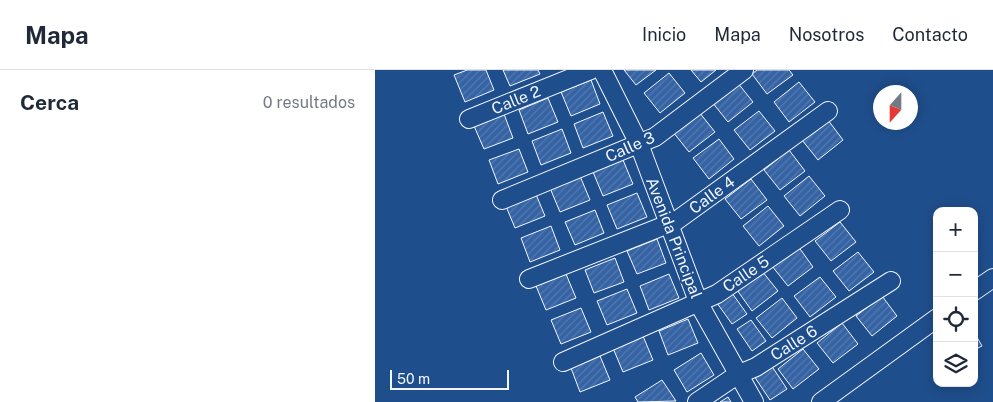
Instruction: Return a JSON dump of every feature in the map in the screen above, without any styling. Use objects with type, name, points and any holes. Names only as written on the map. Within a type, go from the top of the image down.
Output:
[{"type":"street","name":"Calle 2","points":[[469,119],[591,70]]},
{"type":"street","name":"Avenida Principal","points":[[602,70],[639,144],[699,304],[753,402]]},
{"type":"street","name":"Calle 3","points":[[502,200],[655,137],[744,70]]},
{"type":"street","name":"Calle 4","points":[[529,279],[669,224],[828,111]]},
{"type":"street","name":"Calle 5","points":[[563,362],[699,304],[717,294],[841,210]]},
{"type":"street","points":[[978,288],[993,278]]},
{"type":"street","name":"Calle 6","points":[[697,402],[737,375],[756,367],[891,282]]},
{"type":"street","points":[[821,402],[933,321]]},
{"type":"building","points":[[467,70],[486,70],[494,90],[465,102],[454,75]]},
{"type":"building","points":[[503,70],[538,70],[540,74],[510,86]]},
{"type":"building","points":[[624,70],[656,70],[636,85]]},
{"type":"building","points":[[691,70],[716,70],[701,82]]},
{"type":"building","points":[[757,70],[789,70],[793,75],[767,94],[752,74]]},
{"type":"building","points":[[669,73],[685,93],[660,113],[644,93]]},
{"type":"building","points":[[591,80],[600,104],[571,116],[561,92]]},
{"type":"building","points":[[737,82],[753,102],[728,122],[712,102]]},
{"type":"building","points":[[799,82],[815,102],[789,122],[774,102]]},
{"type":"building","points":[[548,98],[558,122],[528,134],[519,110]]},
{"type":"building","points":[[759,111],[775,131],[750,150],[734,130]]},
{"type":"building","points":[[603,112],[613,136],[583,148],[574,124]]},
{"type":"building","points":[[699,112],[715,132],[689,152],[673,132]]},
{"type":"building","points":[[504,114],[513,138],[484,149],[474,126]]},
{"type":"building","points":[[828,120],[843,140],[818,160],[802,140]]},
{"type":"building","points":[[562,129],[571,153],[541,165],[532,141]]},
{"type":"building","points":[[719,139],[734,159],[709,179],[693,158]]},
{"type":"building","points":[[519,149],[528,172],[498,184],[489,160]]},
{"type":"building","points":[[789,150],[805,171],[780,190],[764,170]]},
{"type":"building","points":[[623,160],[633,184],[603,196],[593,172]]},
{"type":"building","points":[[580,176],[590,200],[560,212],[550,188]]},
{"type":"building","points":[[809,176],[825,196],[800,216],[784,196]]},
{"type":"building","points":[[751,179],[767,200],[741,219],[725,199]]},
{"type":"building","points":[[535,192],[545,216],[515,228],[505,204]]},
{"type":"building","points":[[637,193],[647,217],[617,229],[607,205]]},
{"type":"building","points":[[768,206],[784,226],[759,246],[743,226]]},
{"type":"building","points":[[595,210],[604,233],[575,245],[565,222]]},
{"type":"building","points":[[840,222],[856,242],[831,261],[815,241]]},
{"type":"building","points":[[551,226],[560,250],[530,262],[521,238]]},
{"type":"building","points":[[657,239],[666,263],[637,274],[627,251]]},
{"type":"building","points":[[798,246],[813,267],[788,286],[772,266]]},
{"type":"building","points":[[858,252],[874,272],[849,291],[833,271]]},
{"type":"building","points":[[615,258],[624,282],[594,293],[585,270]]},
{"type":"building","points":[[762,271],[778,291],[752,311],[737,290]]},
{"type":"building","points":[[566,274],[576,298],[546,310],[536,286]]},
{"type":"building","points":[[669,274],[679,298],[649,310],[640,286]]},
{"type":"building","points":[[820,277],[836,297],[810,317],[794,296]]},
{"type":"building","points":[[627,289],[637,313],[607,325],[597,301]]},
{"type":"building","points":[[732,293],[747,314],[732,324],[717,303]]},
{"type":"building","points":[[882,296],[897,316],[872,336],[856,316]]},
{"type":"building","points":[[782,298],[797,318],[772,338],[756,318]]},
{"type":"building","points":[[581,308],[591,332],[561,344],[551,320]]},
{"type":"building","points":[[688,319],[698,343],[668,355],[659,331]]},
{"type":"building","points":[[751,320],[766,341],[752,351],[737,329]]},
{"type":"building","points":[[842,323],[858,344],[833,363],[817,343]]},
{"type":"building","points":[[643,336],[653,360],[623,372],[613,348]]},
{"type":"building","points":[[978,339],[982,346],[978,348]]},
{"type":"building","points":[[803,349],[819,369],[793,389],[778,369]]},
{"type":"building","points":[[701,353],[714,375],[687,392],[674,370]]},
{"type":"building","points":[[600,356],[610,380],[580,392],[571,368]]},
{"type":"building","points":[[771,365],[787,389],[770,400],[754,376]]},
{"type":"building","points":[[662,380],[676,401],[638,402],[635,397]]},
{"type":"building","points":[[728,397],[731,402],[720,402]]}]
